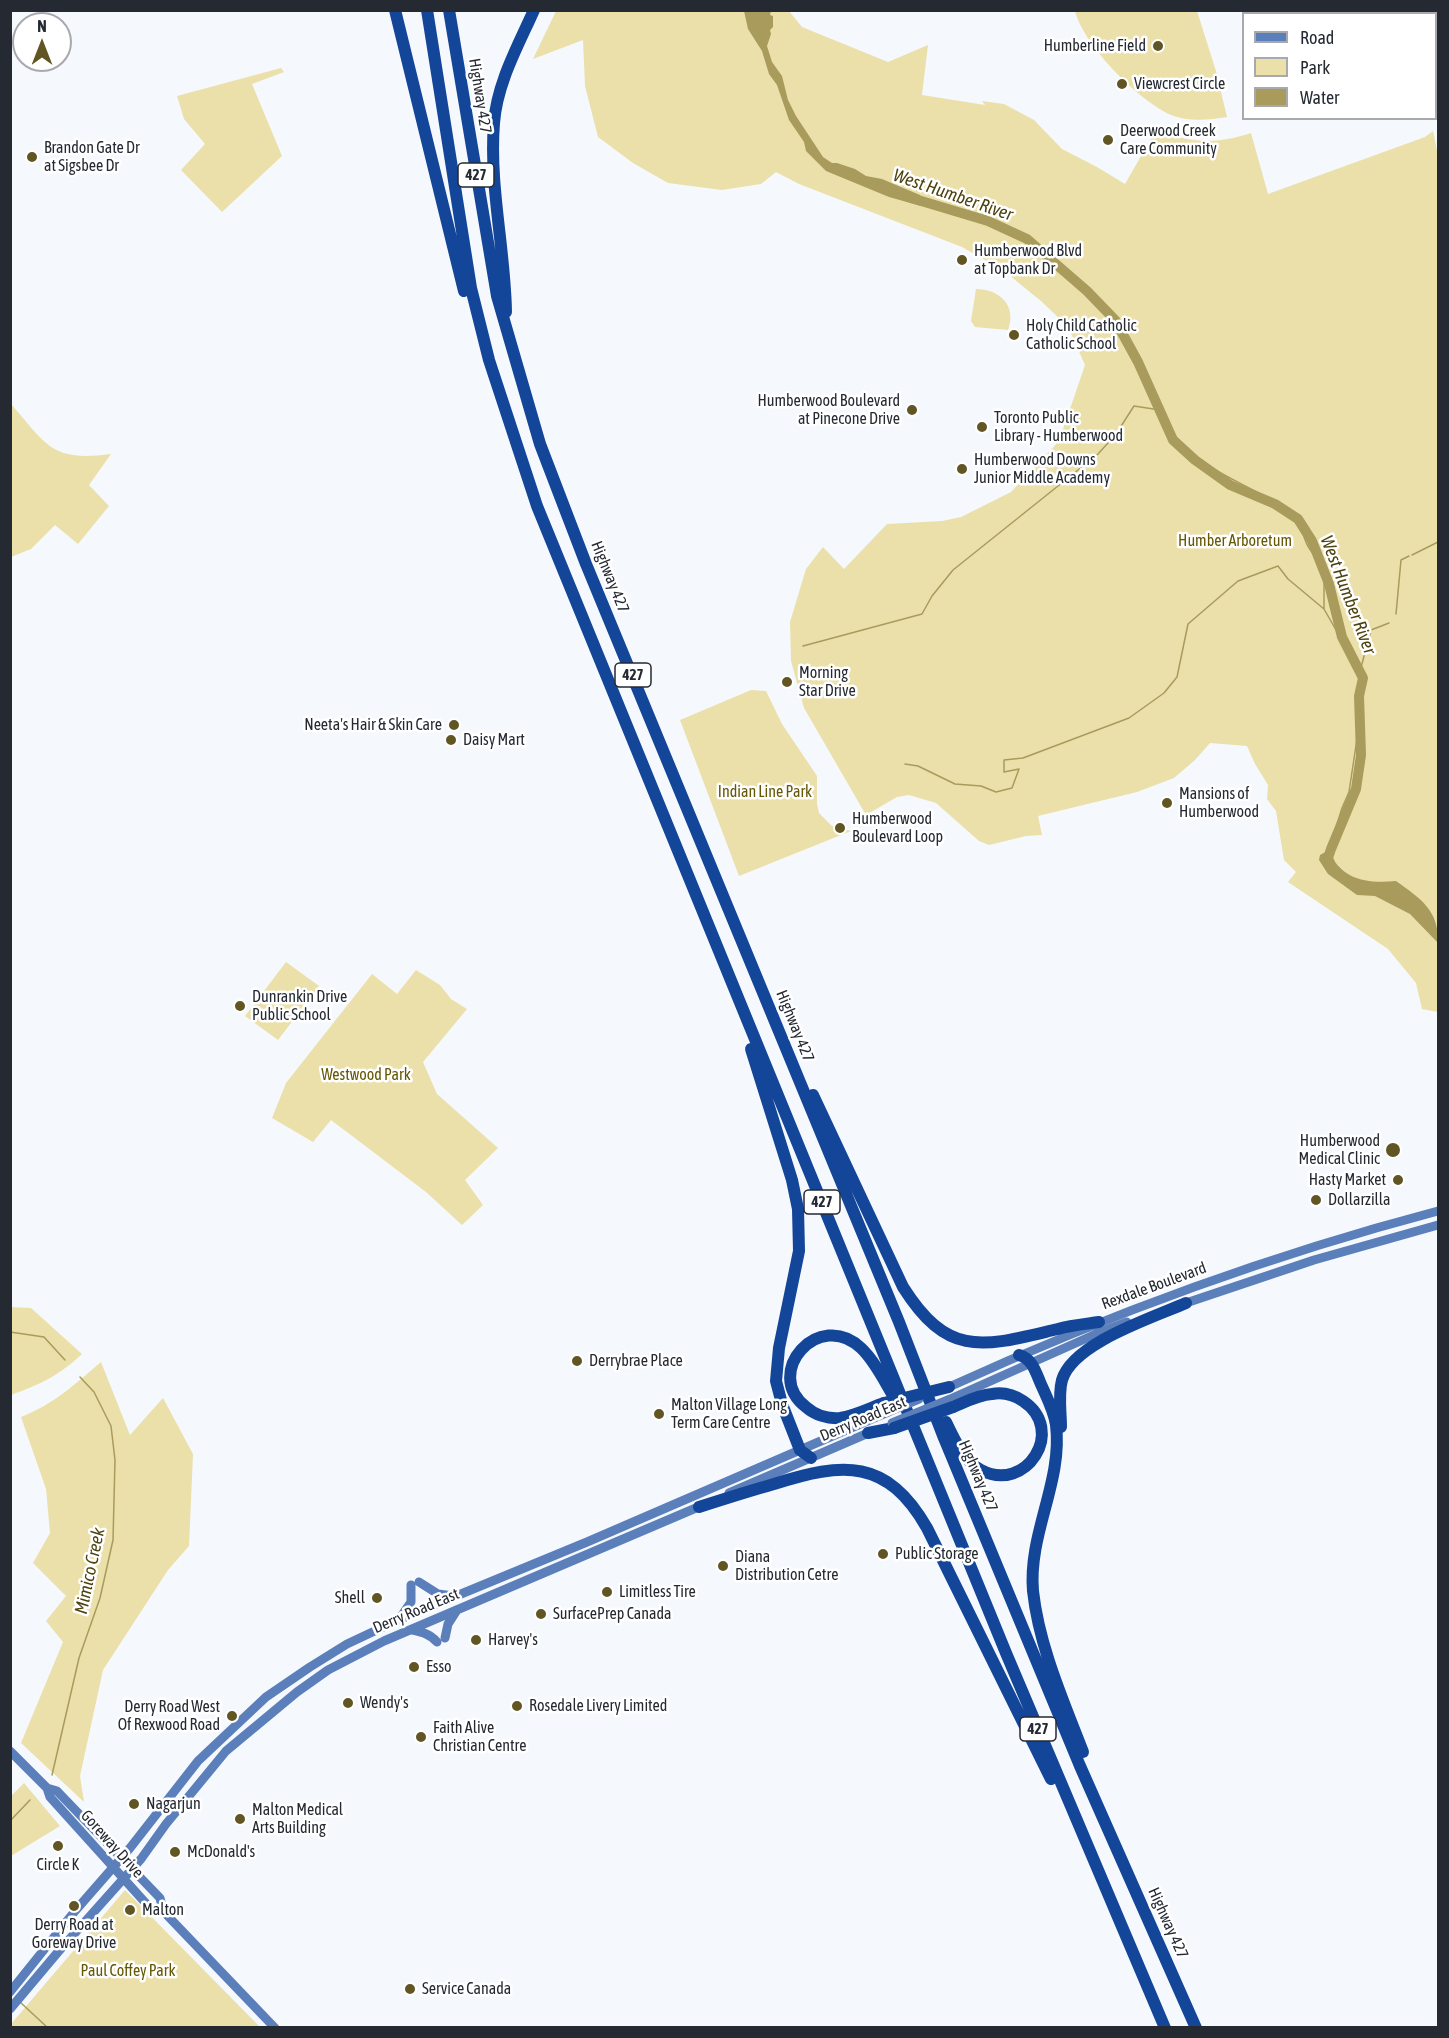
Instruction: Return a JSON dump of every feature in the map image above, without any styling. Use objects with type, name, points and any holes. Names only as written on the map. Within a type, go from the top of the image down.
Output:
[{"type":"highway","points":[[395,10],[464,290],[481,349],[489,360]]},
{"type":"highway","name":"427","points":[[427,10],[471,288],[489,360],[537,506],[1001,1643],[1165,2028]]},
{"type":"highway","name":"Highway 427","points":[[449,10],[487,245],[507,334],[540,444],[1080,1766],[1196,2028]]},
{"type":"highway","points":[[507,334],[506,286],[494,168],[494,122],[504,76],[534,10]]},
{"type":"highway","points":[[727,973],[792,1180],[798,1209],[800,1233],[797,1266],[787,1300],[778,1348],[776,1381],[782,1404],[800,1450],[811,1458]]},
{"type":"highway","points":[[771,1011],[788,1040],[903,1287],[920,1313],[945,1334],[960,1341],[973,1343],[1005,1342],[1060,1328],[1099,1322]]},
{"type":"highway","points":[[1103,1815],[1100,1795],[1063,1700],[1048,1653],[1035,1599],[1033,1572],[1035,1551],[1060,1445],[1061,1384],[1070,1364],[1093,1344],[1186,1303]]},
{"type":"highway","points":[[915,1431],[867,1355],[861,1347],[849,1339],[837,1335],[818,1337],[810,1341],[795,1357],[791,1368],[793,1389],[803,1405],[812,1412],[827,1417],[840,1418],[886,1407],[950,1398],[994,1393],[1008,1394],[1019,1398],[1036,1413],[1040,1421],[1042,1438],[1037,1454],[1025,1467],[1015,1473],[996,1475],[980,1470],[962,1452],[926,1382],[918,1372]]},
{"type":"highway","points":[[1019,1355],[1027,1357],[1032,1363],[1048,1398],[1056,1424],[1055,1460]]},
{"type":"highway","points":[[868,1433],[893,1425],[950,1398]]},
{"type":"highway","points":[[699,1507],[798,1476],[836,1469],[872,1474],[889,1482],[902,1492],[915,1507],[927,1528],[1052,1781],[1087,1845]]},
{"type":"main road","name":"Rexdale Boulevard","points":[[950,1398],[1019,1355],[1099,1322],[1276,1258],[1438,1210]]},
{"type":"main road","name":"Rexdale Boulevard","points":[[950,1398],[1096,1334],[1314,1260],[1438,1225]]},
{"type":"main road","name":"Derry Road East","points":[[10,1992],[198,1761],[266,1697],[310,1666],[347,1644],[398,1620],[800,1450],[886,1407]]},
{"type":"main road","name":"Derry Road East","points":[[12,2007],[132,1869],[226,1751],[269,1713],[328,1670],[409,1630],[868,1433]]},
{"type":"main road","points":[[398,1620],[411,1602],[415,1583],[438,1594],[455,1597]]},
{"type":"main road","points":[[409,1630],[423,1632],[441,1640],[457,1610]]},
{"type":"main road","name":"Goreway Drive","points":[[10,1751],[47,1788],[50,1797],[122,1879],[151,1909],[163,1911]]},
{"type":"main road","name":"Goreway Drive","points":[[47,1788],[57,1791],[160,1898],[163,1911],[275,2028]]},
{"type":"main road","points":[[49,1943],[58,1952]]},
{"type":"green space","name":"Humber Arboretum","points":[[556,11],[789,11],[802,27],[888,62],[928,45],[922,95],[985,105],[982,101],[1004,104],[1034,120],[1062,149],[1125,184],[1156,130],[1181,138],[1203,141],[1238,137],[1251,133],[1268,194],[1425,137],[1433,131],[1438,155],[1438,1012],[1422,1009],[1416,983],[1388,949],[1288,882],[1296,872],[1284,860],[1276,811],[1267,799],[1268,785],[1247,746],[1210,743],[1174,778],[1137,792],[1038,816],[1042,835],[1026,836],[989,845],[979,841],[936,803],[909,795],[897,797],[866,815],[804,708],[791,661],[790,622],[806,569],[823,547],[844,569],[887,524],[942,521],[961,517],[1011,492],[1059,441],[1085,365],[1070,331],[1062,321],[1004,271],[962,247],[799,184],[776,172],[761,184],[722,190],[668,183],[633,163],[598,137],[585,86],[583,40],[533,59]]},
{"type":"green space","points":[[1075,11],[1197,11],[1216,71],[1227,117],[1192,120],[1171,115],[1158,108],[1128,85],[1101,55],[1080,25]]},
{"type":"green space","points":[[281,68],[284,72],[252,84],[282,156],[222,212],[181,170],[205,144],[184,119],[177,96]]},
{"type":"green space","points":[[976,289],[992,292],[1004,300],[1010,313],[1008,330],[975,327],[971,321]]},
{"type":"green space","points":[[11,404],[43,440],[62,453],[91,456],[111,454],[89,485],[109,506],[78,544],[55,525],[31,549],[11,557]]},
{"type":"green space","name":"Indian Line Park","points":[[751,690],[766,691],[782,724],[817,776],[819,813],[832,826],[851,831],[739,876],[680,720]]},
{"type":"green space","points":[[286,962],[319,986],[278,1040],[245,1016]]},
{"type":"green space","name":"Westwood Park","points":[[416,970],[440,985],[451,999],[467,1009],[423,1062],[437,1094],[498,1148],[465,1180],[483,1205],[462,1225],[426,1192],[331,1120],[313,1142],[272,1118],[286,1083],[372,974],[397,994]]},
{"type":"green space","points":[[10,1307],[31,1308],[82,1354],[49,1379],[11,1395]]},
{"type":"green space","points":[[101,1362],[130,1435],[163,1398],[193,1454],[189,1546],[168,1570],[103,1670],[80,1776],[84,1802],[21,1743],[63,1642],[46,1621],[66,1596],[33,1563],[50,1533],[46,1489],[21,1417],[54,1400]]},
{"type":"green space","points":[[24,1783],[60,1826],[11,1856],[11,1796]]},
{"type":"green space","name":"Paul Coffey Park","points":[[125,1890],[260,2027],[11,2027],[11,2024]]},
{"type":"water","points":[[744,11],[771,11],[773,27],[770,30],[767,46],[772,62],[782,76],[788,100],[796,116],[823,157],[832,163],[855,169],[866,176],[882,179],[920,195],[921,206],[889,197],[826,171],[806,151],[804,142],[789,120],[777,85],[769,74],[762,51],[748,29]]},
{"type":"water","points":[[1329,850],[1340,868],[1348,874],[1375,882],[1396,881],[1421,900],[1432,914],[1438,932],[1438,943],[1410,914],[1375,896],[1357,895],[1328,874],[1319,860],[1320,855]]},
{"type":"waterway","name":"West Humber River","points":[[908,197],[988,221],[1027,239],[1087,291],[1115,320],[1138,362],[1173,440],[1195,460],[1230,485],[1275,504],[1298,519],[1312,541],[1329,584],[1342,637],[1363,678],[1359,696],[1361,755],[1356,789],[1328,858],[1331,866]]},
{"type":"waterway","points":[[803,646],[922,614],[932,596],[953,570],[1098,454],[1116,434],[1134,406],[1160,410],[1172,431],[1201,461],[1274,502],[1296,519],[1307,544],[1324,564],[1324,609]]},
{"type":"waterway","points":[[1412,555],[1438,542]]},
{"type":"waterway","points":[[1396,614],[1401,560],[1409,556]]},
{"type":"waterway","points":[[905,764],[918,766],[955,784],[981,786],[996,792],[1012,788],[1019,769],[1004,772],[1004,760],[1023,758],[1129,718],[1164,693],[1177,677],[1188,624],[1238,581],[1278,566],[1288,579],[1324,609],[1356,665],[1359,675]]},
{"type":"waterway","name":"West Humber River","points":[[1329,850],[1349,792],[1358,732],[1359,675],[1371,630],[1389,623]]},
{"type":"waterway","name":"Mimico Creek","points":[[10,1332],[44,1337],[65,1360]]},
{"type":"waterway","name":"Mimico Creek","points":[[52,1775],[79,1658],[100,1598],[113,1540],[115,1460],[111,1426],[94,1392],[80,1377]]},
{"type":"waterway","name":"Mimico Creek","points":[[10,1821],[30,1800]]},
{"type":"waterway","name":"Mimico Creek","points":[[20,2002],[48,2028]]},
{"type":"place","name":"Humberline Field","points":[[1158,46]]},
{"type":"place","name":"Viewcrest Circle","points":[[1122,84]]},
{"type":"place","name":"Deerwood Creek Care Community","points":[[1108,140]]},
{"type":"place","name":"Brandon Gate Dr at Sigsbee Dr","points":[[32,157]]},
{"type":"place","name":"Humberwood Blvd at Topbank Dr","points":[[962,260]]},
{"type":"place","name":"Holy Child Catholic Catholic School","points":[[1014,335]]},
{"type":"place","name":"Humberwood Boulevard at Pinecone Drive","points":[[912,410]]},
{"type":"place","name":"Toronto Public Library - Humberwood","points":[[982,427]]},
{"type":"place","name":"Humberwood Downs Junior Middle Academy","points":[[962,469]]},
{"type":"place","name":"Morning Star Drive","points":[[787,682]]},
{"type":"place","name":"Neeta's Hair & Skin Care","points":[[454,725]]},
{"type":"place","name":"Daisy Mart","points":[[451,740]]},
{"type":"place","name":"Mansions of Humberwood","points":[[1167,803]]},
{"type":"place","name":"Humberwood Boulevard Loop","points":[[840,828]]},
{"type":"place","name":"Dunrankin Drive Public School","points":[[240,1006]]},
{"type":"place","name":"Humberwood Medical Clinic","points":[[1393,1150]]},
{"type":"place","name":"Hasty Market","points":[[1398,1180]]},
{"type":"place","name":"Dollarzilla","points":[[1316,1200]]},
{"type":"place","name":"Derrybrae Place","points":[[577,1361]]},
{"type":"place","name":"Malton Village Long Term Care Centre","points":[[659,1414]]},
{"type":"place","name":"Public Storage","points":[[883,1554]]},
{"type":"place","name":"Diana Distribution Cetre","points":[[723,1566]]},
{"type":"place","name":"Limitless Tire","points":[[607,1592]]},
{"type":"place","name":"Shell","points":[[377,1598]]},
{"type":"place","name":"SurfacePrep Canada","points":[[541,1614]]},
{"type":"place","name":"Harvey's","points":[[476,1640]]},
{"type":"place","name":"Esso","points":[[414,1667]]},
{"type":"place","name":"Wendy's","points":[[348,1703]]},
{"type":"place","name":"Rosedale Livery Limited","points":[[517,1706]]},
{"type":"place","name":"Derry Road West Of Rexwood Road","points":[[232,1716]]},
{"type":"place","name":"Faith Alive Christian Centre","points":[[421,1737]]},
{"type":"place","name":"Nagarjun","points":[[134,1804]]},
{"type":"place","name":"Malton Medical Arts Building","points":[[240,1819]]},
{"type":"place","name":"Circle K","points":[[58,1846]]},
{"type":"place","name":"McDonald's","points":[[175,1852]]},
{"type":"place","name":"Derry Road at Goreway Drive","points":[[74,1906]]},
{"type":"place","name":"Malton","points":[[130,1910]]},
{"type":"place","name":"Service Canada","points":[[410,1989]]}]
